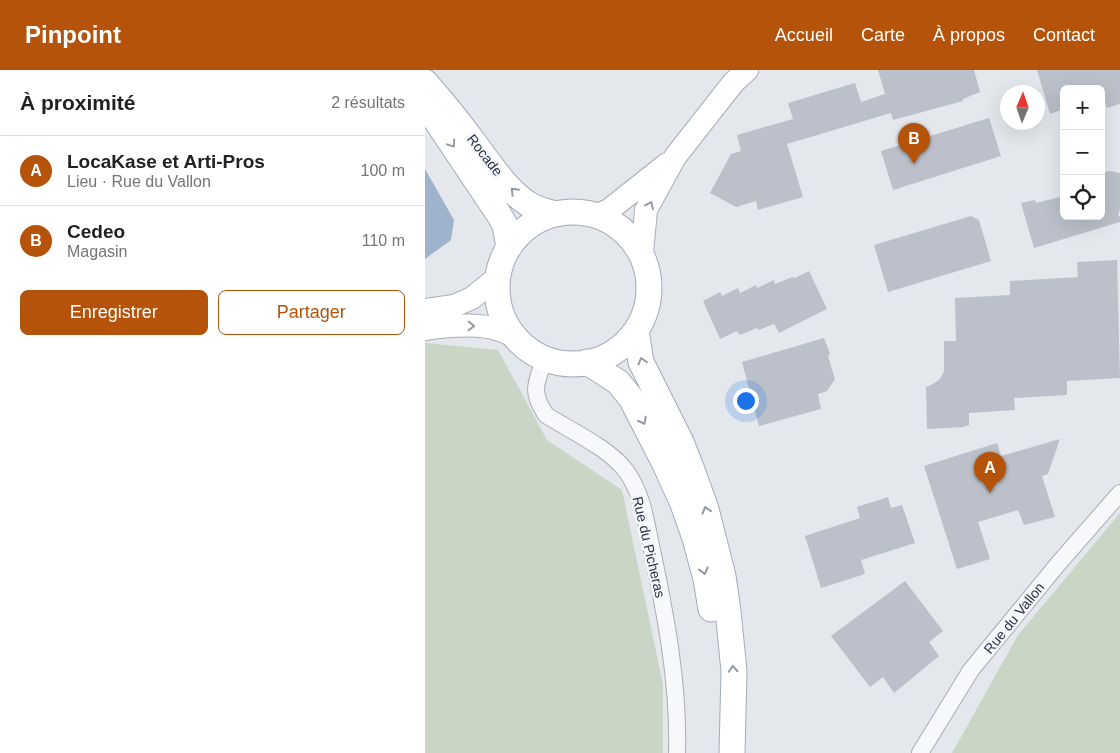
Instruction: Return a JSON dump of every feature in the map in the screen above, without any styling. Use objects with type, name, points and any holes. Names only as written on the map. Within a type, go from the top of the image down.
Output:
[{"type":"main road","points":[[642,253],[623,230],[598,215],[577,212],[556,214],[537,221],[521,232],[509,247],[502,262],[498,277],[498,298],[504,318],[515,336],[529,349],[545,358],[566,363],[587,362],[606,357],[623,346],[636,331],[648,306],[649,279],[642,253],[646,210],[675,157],[733,83],[747,70]]},
{"type":"main road","name":"Rocade","points":[[425,82],[516,194],[540,210],[556,214]]},
{"type":"main road","name":"Rocade","points":[[425,104],[498,213],[505,225],[509,247]]},
{"type":"main road","points":[[598,215],[609,210],[675,157]]},
{"type":"main road","points":[[425,310],[454,306],[472,298],[498,277]]},
{"type":"main road","points":[[425,329],[455,326],[488,327],[515,336]]},
{"type":"main road","points":[[636,331],[641,362],[681,442],[706,509],[723,576],[733,671],[732,753]]},
{"type":"main road","points":[[587,362],[618,382],[631,398],[665,464],[683,504],[695,538],[706,579],[713,618],[717,674],[718,753]]},
{"type":"street","name":"Rue du Picheras","points":[[545,358],[535,392],[539,405],[546,415],[612,457],[626,470],[641,499],[671,654],[675,688],[677,753]]},
{"type":"street","name":"Rue du Vallon","points":[[920,753],[971,670],[1057,564],[1120,493]]},
{"type":"green space","points":[[425,343],[498,350],[547,440],[622,490],[663,685],[663,753],[425,753]]},
{"type":"green space","points":[[1120,513],[1120,753],[952,753],[1018,635]]},
{"type":"water","points":[[425,169],[454,220],[451,240],[425,259]]},
{"type":"building","points":[[878,70],[974,70],[980,92],[963,99],[963,101],[893,120],[891,113],[787,144],[803,197],[758,210],[756,201],[736,207],[710,193],[731,154],[741,151],[737,135],[793,119],[788,103],[855,83],[861,102],[885,94]]},
{"type":"building","points":[[1037,70],[1120,70],[1120,104],[1107,108],[1105,103],[1105,85],[1060,85],[1060,110],[1050,114],[1045,97],[1045,85],[1041,85]]},
{"type":"building","points":[[989,118],[1001,156],[893,190],[881,151]]},
{"type":"building","points":[[1105,172],[1120,173],[1120,209],[1118,216],[1120,216],[1120,222],[1034,248],[1021,203],[1035,200],[1036,203],[1060,197],[1060,220],[1105,220]]},
{"type":"building","points":[[971,216],[979,220],[991,261],[888,292],[874,245]]},
{"type":"building","points":[[1117,260],[1120,378],[1067,381],[1067,395],[1014,398],[1015,410],[969,413],[969,425],[927,429],[926,387],[940,379],[944,371],[944,341],[956,341],[955,298],[1010,295],[1010,281],[1078,277],[1077,262]]},
{"type":"building","points":[[809,271],[827,309],[779,333],[774,324],[740,335],[737,331],[720,339],[703,301],[720,292],[722,296],[738,288],[740,293],[756,285],[757,288],[774,280],[775,284],[792,277],[795,278]]},
{"type":"building","points":[[824,338],[830,354],[828,356],[835,379],[827,391],[818,394],[821,409],[759,426],[742,362]]},
{"type":"building","points":[[1060,439],[1048,474],[1042,476],[1055,517],[1024,525],[1018,510],[978,522],[990,559],[957,569],[924,466],[997,443],[1001,456]]},
{"type":"building","points":[[888,497],[891,508],[902,505],[915,543],[861,560],[865,574],[821,588],[805,536],[860,518],[857,507]]},
{"type":"building","points":[[905,581],[943,631],[929,642],[939,656],[894,693],[883,677],[870,687],[831,636]]},
{"type":"place","name":"Cedeo","points":[[914,164]]},
{"type":"place","name":"LocaKase et Arti-Pros","points":[[990,493]]}]
